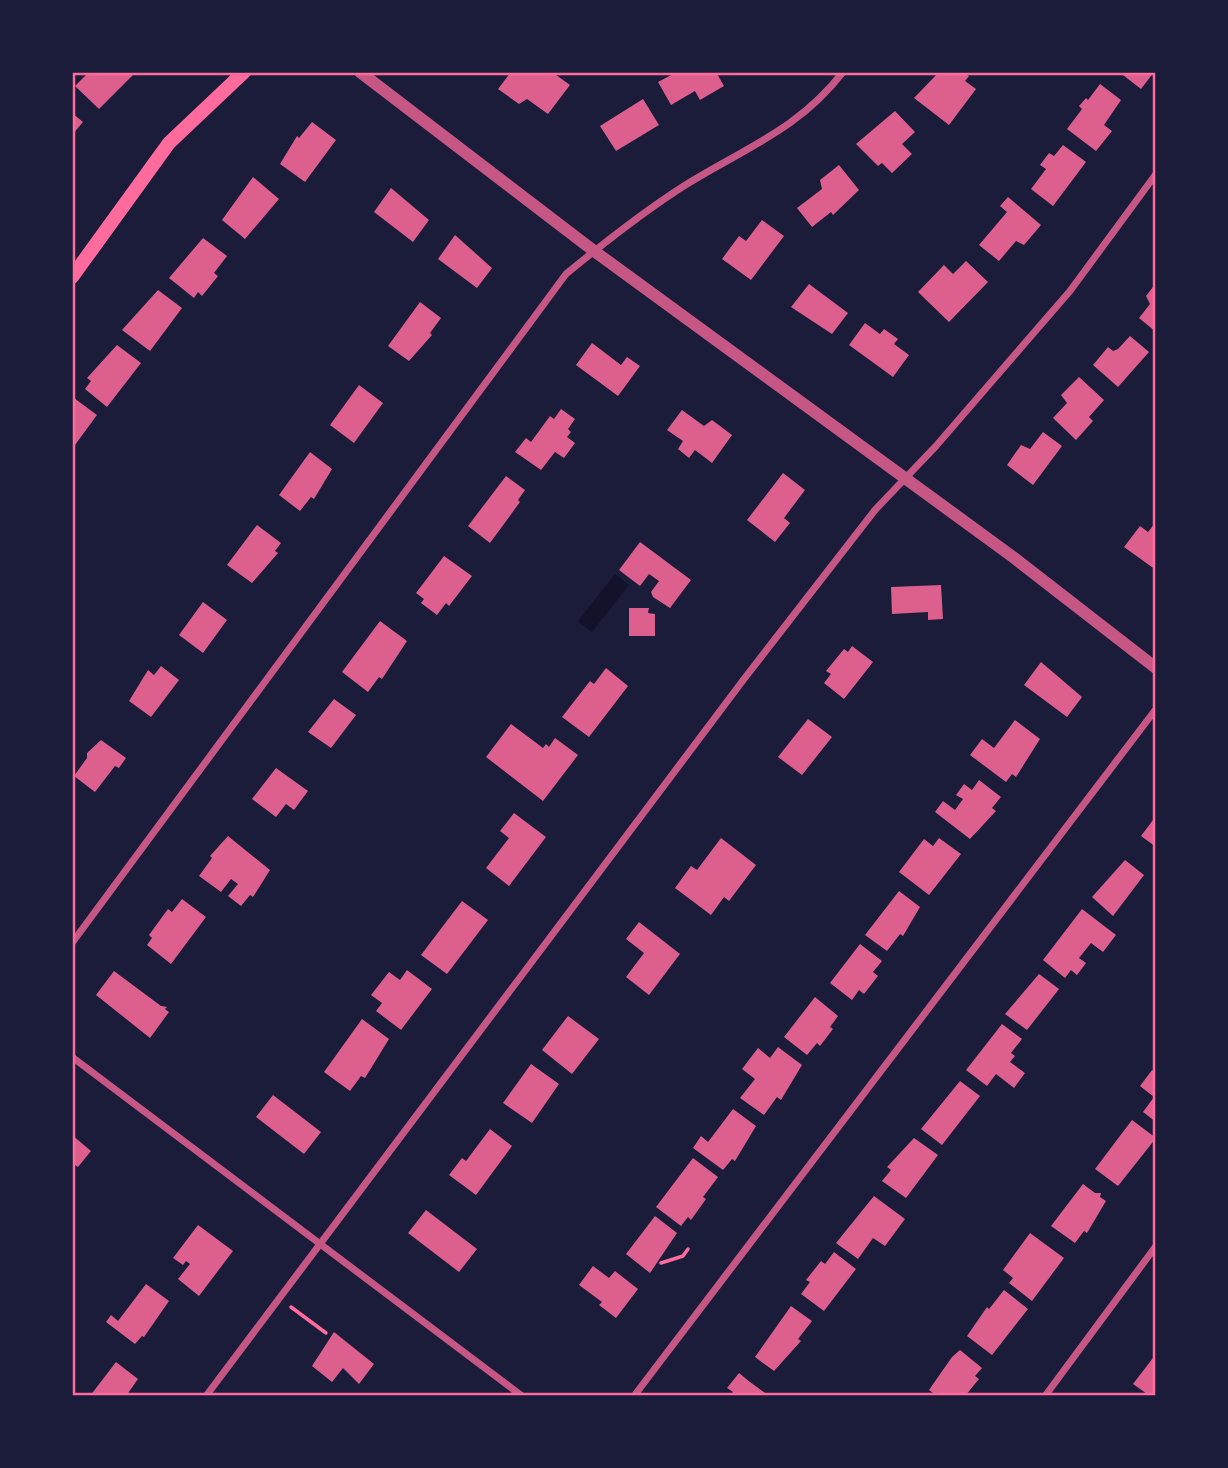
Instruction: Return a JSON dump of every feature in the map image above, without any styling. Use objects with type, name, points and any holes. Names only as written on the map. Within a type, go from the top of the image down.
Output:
[{"type":"main road","points":[[72,276],[169,143],[244,72]]},
{"type":"street","points":[[360,72],[594,251],[1156,668]]},
{"type":"street","points":[[72,943],[566,274],[627,224],[687,184],[792,124],[817,103],[843,72]]},
{"type":"street","points":[[206,1396],[744,678],[903,478],[936,446],[1070,292],[1156,174]]},
{"type":"street","points":[[634,1396],[1156,709]]},
{"type":"street","points":[[72,1057],[522,1396]]},
{"type":"street","points":[[1045,1396],[1156,1246]]},
{"type":"path","points":[[661,1263],[682,1256],[688,1249]]},
{"type":"path","points":[[280,1299],[326,1333]]},
{"type":"shaded area","points":[[615,574],[629,585],[592,632],[578,621]]},
{"type":"building","points":[[89,72],[136,72],[99,109],[75,86]]},
{"type":"building","points":[[511,72],[552,72],[570,85],[548,114],[527,99],[519,104],[498,89]]},
{"type":"building","points":[[677,72],[716,72],[724,86],[700,100],[695,91],[671,105],[658,82]]},
{"type":"building","points":[[939,72],[963,72],[969,76],[965,81],[976,89],[949,125],[914,98]]},
{"type":"building","points":[[1119,72],[1154,72],[1141,89]]},
{"type":"building","points":[[1100,84],[1121,100],[1104,125],[1112,131],[1096,151],[1067,129],[1082,109],[1079,106],[1086,98],[1088,100]]},
{"type":"building","points":[[643,99],[659,125],[616,151],[600,126]]},
{"type":"building","points":[[895,111],[915,132],[902,144],[912,154],[892,173],[882,163],[878,166],[856,144]]},
{"type":"building","points":[[72,113],[83,122],[72,135]]},
{"type":"building","points":[[312,122],[336,140],[305,182],[280,164],[297,136],[299,138]]},
{"type":"building","points":[[1063,145],[1086,162],[1053,206],[1031,189],[1046,169],[1040,165],[1049,153],[1054,156]]},
{"type":"building","points":[[839,165],[859,190],[833,215],[831,212],[812,227],[797,208],[822,189],[820,180]]},
{"type":"building","points":[[253,177],[279,199],[245,239],[222,220]]},
{"type":"building","points":[[391,188],[429,220],[413,242],[374,212]]},
{"type":"building","points":[[1008,197],[1041,225],[1024,245],[1016,241],[999,261],[979,245],[1007,212],[1000,206]]},
{"type":"building","points":[[762,220],[784,236],[751,280],[722,259],[739,236],[746,241]]},
{"type":"building","points":[[455,235],[492,268],[477,288],[438,259]]},
{"type":"building","points":[[203,238],[227,256],[214,273],[218,276],[202,296],[198,292],[194,298],[169,278]]},
{"type":"building","points":[[966,261],[988,282],[949,322],[918,292],[944,265],[953,274]]},
{"type":"building","points":[[1156,283],[1156,332],[1139,318],[1150,304],[1146,296]]},
{"type":"building","points":[[809,284],[848,313],[832,334],[791,307]]},
{"type":"building","points":[[158,290],[182,308],[150,351],[122,330]]},
{"type":"building","points":[[420,302],[441,318],[430,333],[432,335],[409,361],[388,346]]},
{"type":"building","points":[[865,323],[880,334],[884,329],[898,339],[894,344],[909,355],[893,377],[849,345]]},
{"type":"building","points":[[1130,336],[1149,352],[1118,387],[1093,365],[1108,347],[1113,351],[1118,349]]},
{"type":"building","points":[[592,343],[621,365],[627,357],[640,366],[618,396],[576,365]]},
{"type":"building","points":[[117,345],[141,363],[107,407],[85,389],[91,381],[87,378]]},
{"type":"building","points":[[1079,377],[1104,400],[1089,417],[1093,421],[1076,440],[1053,418],[1067,403],[1061,395]]},
{"type":"building","points":[[359,385],[383,403],[354,443],[330,425]]},
{"type":"building","points":[[74,398],[97,415],[72,449],[72,401]]},
{"type":"building","points":[[561,409],[575,419],[568,429],[571,432],[567,437],[575,443],[564,458],[555,452],[541,470],[515,452],[526,438],[531,442],[550,416],[554,419]]},
{"type":"building","points":[[682,410],[704,426],[712,420],[732,435],[712,463],[695,450],[689,458],[678,449],[683,441],[667,430]]},
{"type":"building","points":[[1043,432],[1062,446],[1033,485],[1007,465],[1021,445],[1030,449]]},
{"type":"building","points":[[310,452],[332,469],[314,499],[311,497],[300,511],[279,495]]},
{"type":"building","points":[[783,473],[805,490],[784,518],[790,523],[775,542],[747,520]]},
{"type":"building","points":[[506,476],[525,490],[518,500],[520,502],[490,543],[468,526]]},
{"type":"building","points":[[1155,523],[1156,570],[1124,547],[1140,526],[1148,532]]},
{"type":"building","points":[[257,525],[281,543],[275,551],[278,553],[252,583],[227,565]]},
{"type":"building","points":[[640,542],[691,580],[670,608],[653,597],[651,592],[659,581],[649,574],[640,586],[619,570]]},
{"type":"building","points":[[444,556],[472,576],[449,606],[446,603],[437,615],[421,603],[424,599],[416,593]]},
{"type":"building","points":[[941,585],[943,619],[928,620],[928,612],[892,614],[891,587]]},
{"type":"building","points":[[203,602],[227,620],[203,653],[179,635]]},
{"type":"building","points":[[629,608],[649,608],[648,613],[655,614],[655,636],[629,636]]},
{"type":"building","points":[[380,621],[407,641],[382,679],[379,677],[368,692],[342,672]]},
{"type":"building","points":[[852,646],[873,662],[844,699],[824,683],[831,674],[826,671],[844,649],[848,652]]},
{"type":"building","points":[[1041,662],[1082,697],[1067,717],[1024,685]]},
{"type":"building","points":[[161,666],[179,680],[151,717],[129,701],[148,670],[154,675]]},
{"type":"building","points":[[606,668],[628,686],[589,737],[562,717],[590,681],[594,684]]},
{"type":"building","points":[[334,699],[356,715],[331,748],[308,732]]},
{"type":"building","points":[[808,719],[832,737],[802,775],[778,757]]},
{"type":"building","points":[[1015,720],[1040,739],[1016,777],[1012,774],[1006,782],[970,755],[982,739],[994,748]]},
{"type":"building","points":[[511,724],[543,748],[546,744],[549,747],[555,738],[578,755],[543,801],[486,757]]},
{"type":"building","points":[[101,740],[126,758],[119,768],[115,766],[95,792],[74,776],[87,758],[87,753]]},
{"type":"building","points":[[276,768],[308,791],[294,810],[286,804],[276,817],[252,799]]},
{"type":"building","points":[[979,780],[1001,797],[992,808],[996,811],[970,839],[935,812],[943,801],[955,810],[963,799],[956,795],[964,784],[972,790]]},
{"type":"building","points":[[514,813],[546,837],[509,886],[486,868],[509,838],[500,831]]},
{"type":"building","points":[[1156,816],[1156,847],[1141,836]]},
{"type":"building","points":[[228,836],[270,870],[253,897],[250,895],[241,906],[228,896],[238,884],[231,879],[221,892],[199,876],[212,858],[210,856]]},
{"type":"building","points":[[721,838],[756,865],[729,901],[724,897],[711,915],[675,888],[691,866],[697,870]]},
{"type":"building","points":[[939,838],[961,854],[929,895],[899,872],[924,839],[933,846]]},
{"type":"building","points":[[1125,860],[1144,875],[1113,916],[1092,897]]},
{"type":"building","points":[[899,891],[920,907],[903,936],[900,934],[887,951],[865,935]]},
{"type":"building","points":[[182,899],[206,917],[171,964],[147,945],[152,938],[149,935],[168,909],[172,912]]},
{"type":"building","points":[[462,901],[488,920],[447,974],[421,955]]},
{"type":"building","points":[[1082,909],[1116,935],[1103,952],[1091,943],[1079,958],[1086,963],[1077,975],[1071,970],[1065,978],[1043,960]]},
{"type":"building","points":[[639,922],[680,954],[649,995],[626,977],[644,953],[626,939]]},
{"type":"building","points":[[860,944],[882,961],[873,972],[878,976],[864,994],[859,990],[852,1000],[830,983]]},
{"type":"building","points":[[407,970],[432,989],[401,1030],[376,1011],[382,1003],[371,995],[389,972],[400,980]]},
{"type":"building","points":[[114,971],[161,1006],[167,1007],[165,1009],[169,1012],[150,1038],[96,995]]},
{"type":"building","points":[[1039,974],[1059,989],[1027,1030],[1005,1014]]},
{"type":"building","points":[[815,997],[838,1016],[830,1027],[833,1029],[820,1046],[817,1043],[807,1055],[784,1037]]},
{"type":"building","points":[[568,1016],[599,1039],[572,1074],[542,1050]]},
{"type":"building","points":[[362,1019],[389,1039],[365,1078],[361,1076],[350,1091],[324,1072]]},
{"type":"building","points":[[1002,1024],[1022,1039],[1011,1053],[1015,1056],[1010,1062],[1025,1073],[1014,1088],[996,1074],[987,1086],[966,1070]]},
{"type":"building","points":[[778,1047],[802,1065],[781,1100],[777,1097],[764,1115],[740,1098],[755,1079],[742,1069],[758,1048],[770,1058]]},
{"type":"building","points":[[531,1064],[559,1084],[532,1123],[503,1103]]},
{"type":"building","points":[[1152,1070],[1156,1073],[1156,1122],[1143,1112],[1154,1097],[1140,1086]]},
{"type":"building","points":[[960,1081],[980,1096],[942,1145],[921,1129]]},
{"type":"building","points":[[273,1095],[321,1132],[304,1154],[256,1117]]},
{"type":"building","points":[[733,1109],[756,1126],[735,1161],[732,1159],[723,1170],[693,1148],[701,1136],[708,1142]]},
{"type":"building","points":[[1132,1120],[1156,1138],[1118,1186],[1095,1169]]},
{"type":"building","points":[[490,1129],[512,1146],[476,1195],[449,1175],[462,1158],[466,1161]]},
{"type":"building","points":[[72,1135],[91,1151],[78,1167],[75,1165],[72,1170]]},
{"type":"building","points":[[914,1138],[938,1155],[906,1198],[882,1181],[891,1170],[887,1167]]},
{"type":"building","points":[[693,1158],[718,1177],[691,1220],[688,1217],[681,1226],[656,1207]]},
{"type":"building","points":[[1083,1184],[1095,1193],[1101,1193],[1100,1197],[1106,1201],[1087,1233],[1084,1231],[1075,1243],[1051,1226]]},
{"type":"building","points":[[874,1196],[905,1219],[885,1246],[873,1238],[858,1259],[836,1243]]},
{"type":"building","points":[[426,1210],[477,1249],[459,1272],[408,1233]]},
{"type":"building","points":[[655,1216],[677,1233],[650,1273],[626,1254]]},
{"type":"building","points":[[198,1225],[233,1251],[199,1296],[178,1279],[190,1264],[186,1261],[183,1265],[173,1258]]},
{"type":"building","points":[[1030,1233],[1064,1258],[1032,1301],[1009,1283],[1013,1278],[1003,1270]]},
{"type":"building","points":[[834,1252],[856,1269],[824,1311],[801,1294],[810,1282],[806,1280],[821,1261],[825,1264]]},
{"type":"building","points":[[593,1266],[609,1278],[615,1271],[638,1289],[616,1318],[599,1305],[602,1302],[579,1285]]},
{"type":"building","points":[[146,1284],[169,1301],[144,1337],[135,1344],[106,1322],[111,1315],[118,1321]]},
{"type":"building","points":[[1004,1290],[1028,1309],[992,1355],[967,1336],[987,1307],[989,1309]]},
{"type":"building","points":[[791,1306],[812,1321],[798,1339],[801,1341],[774,1371],[755,1357]]},
{"type":"building","points":[[334,1332],[374,1364],[359,1384],[343,1368],[332,1382],[312,1366]]},
{"type":"building","points":[[960,1350],[982,1368],[975,1376],[979,1379],[965,1396],[937,1396],[929,1390]]},
{"type":"building","points":[[1156,1354],[1156,1396],[1150,1396],[1133,1384]]},
{"type":"building","points":[[116,1362],[138,1379],[126,1396],[90,1396]]},
{"type":"building","points":[[739,1373],[769,1396],[730,1396],[733,1392],[727,1388]]}]
